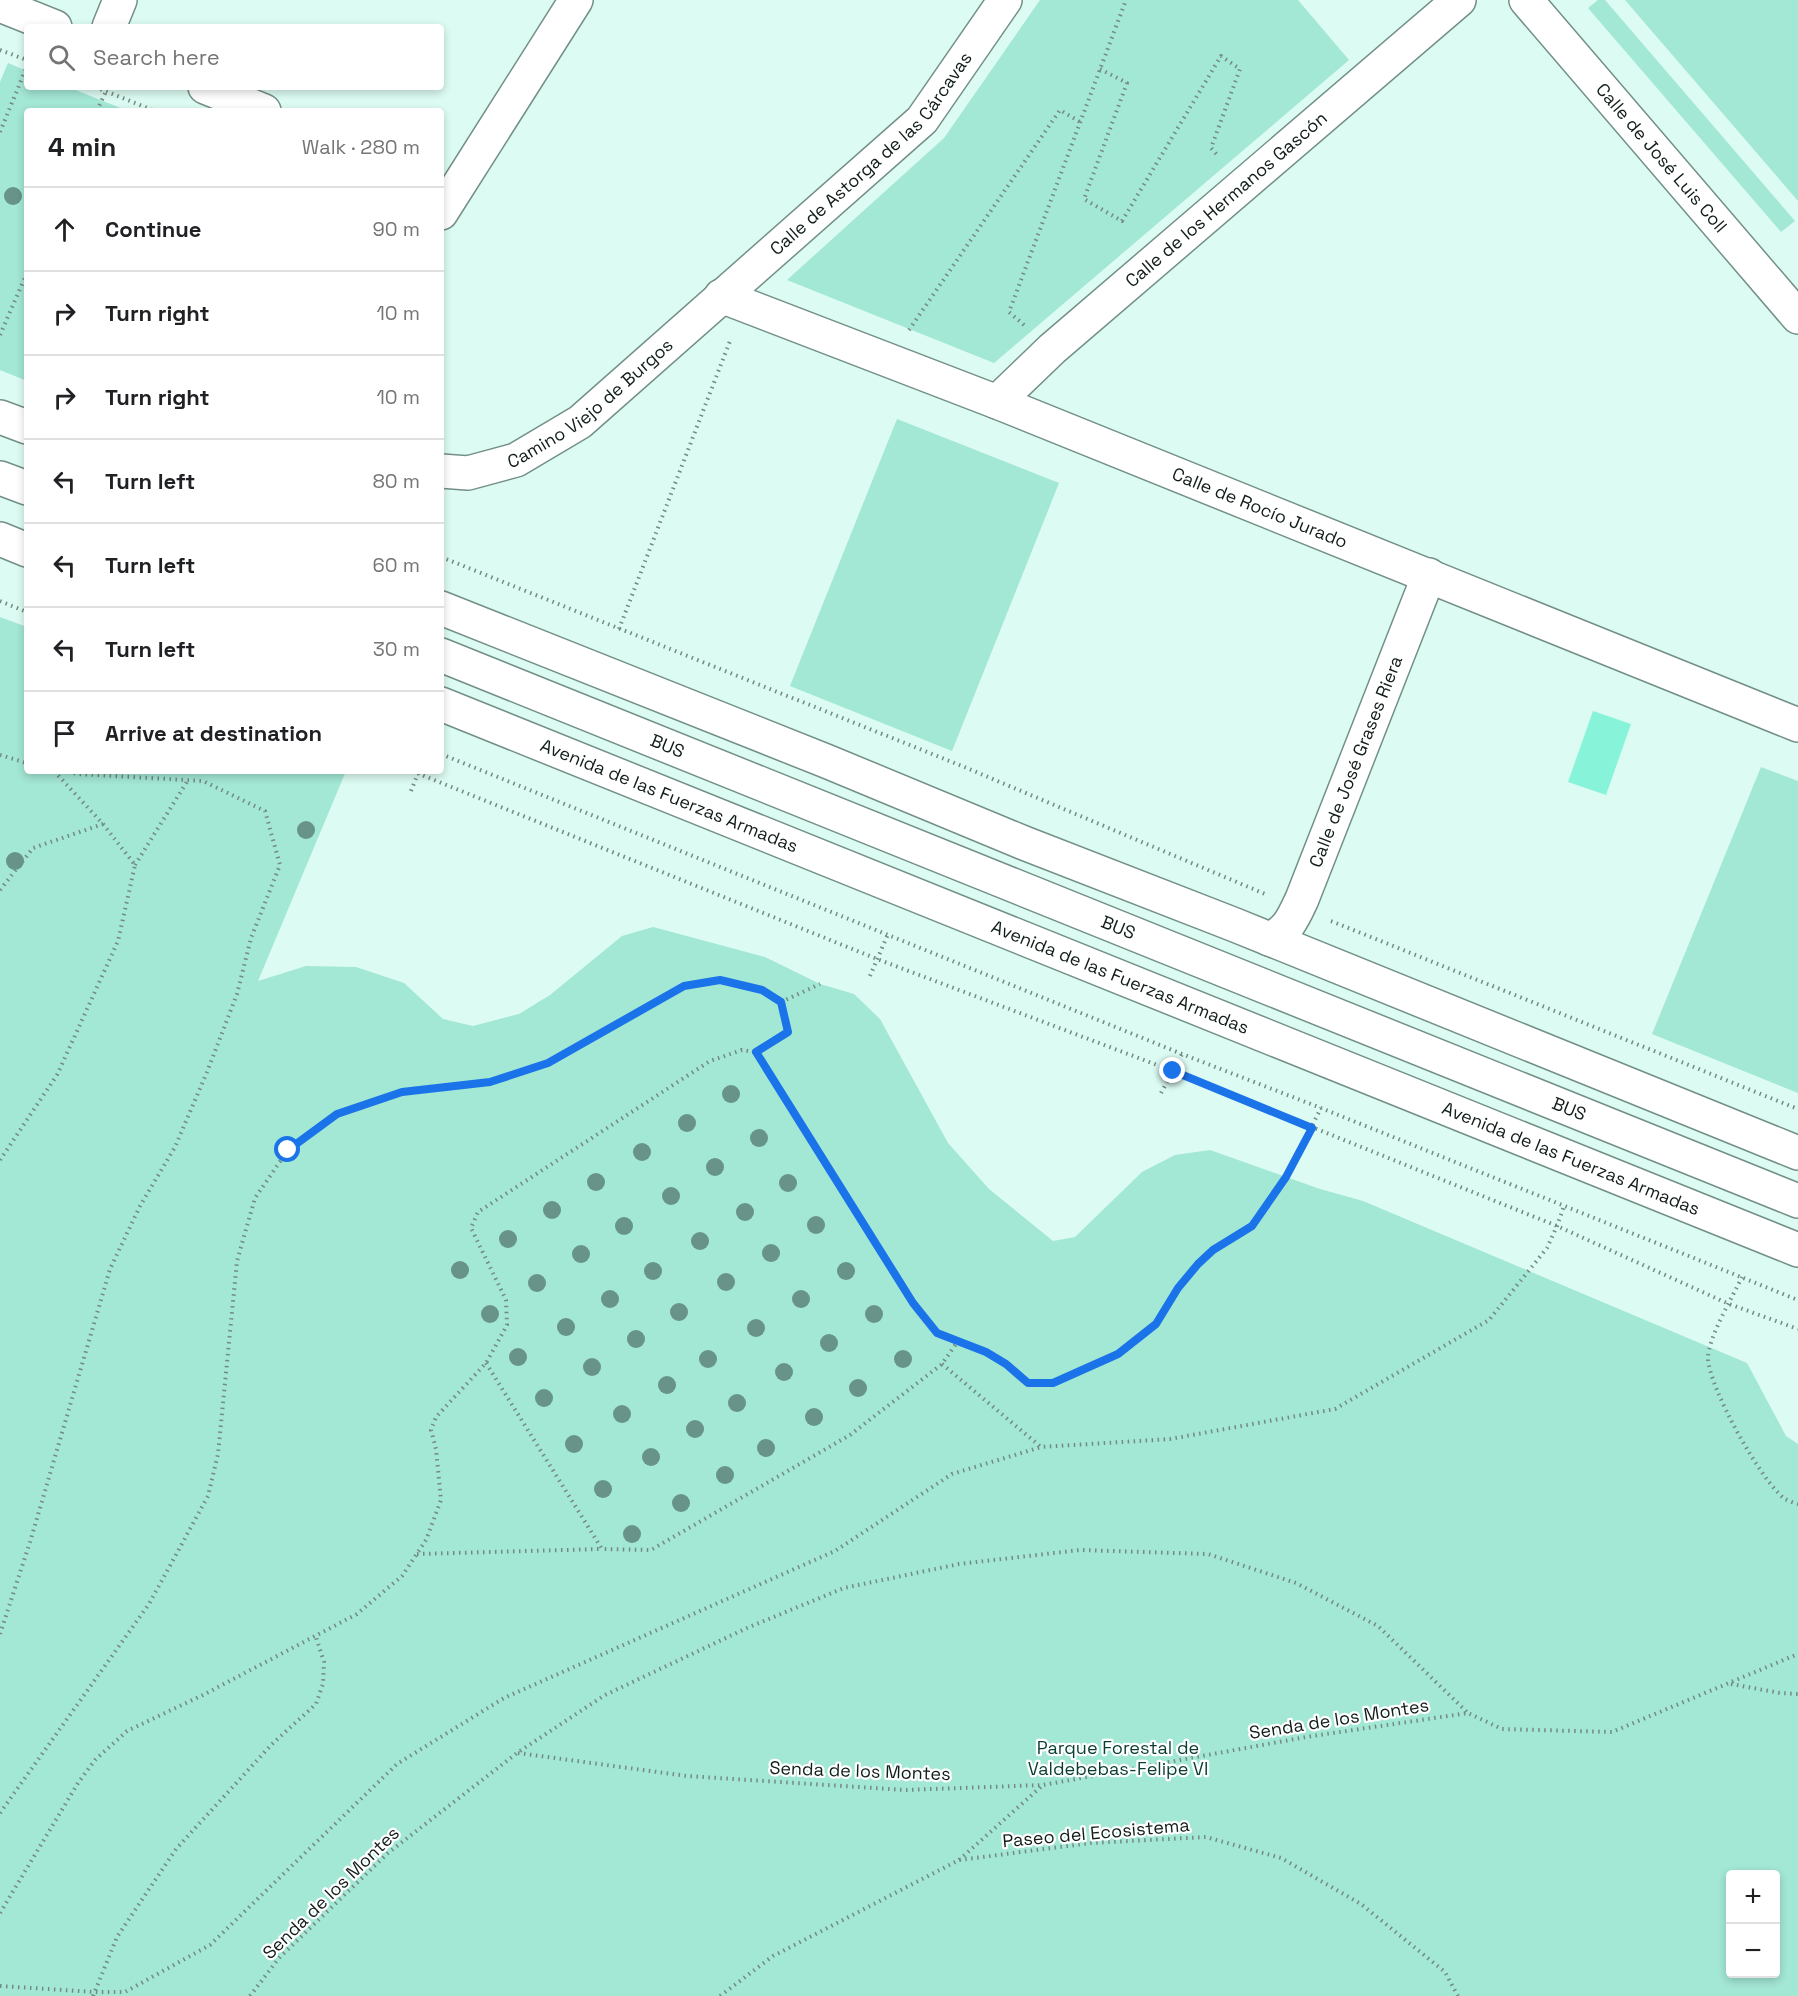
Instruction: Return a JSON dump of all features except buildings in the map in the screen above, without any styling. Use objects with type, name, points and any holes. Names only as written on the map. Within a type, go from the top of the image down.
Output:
[{"type":"street","points":[[111,24],[120,0]]},
{"type":"street","points":[[446,194],[576,0]]},
{"type":"street","name":"Calle de Astorga de las Cárcavas","points":[[721,296],[922,120],[1005,0]]},
{"type":"street","name":"Calle de los Hermanos Gascón","points":[[997,402],[1061,342],[1459,0]]},
{"type":"street","name":"Calle de José Luis Coll","points":[[1526,0],[1798,317]]},
{"type":"street","points":[[0,5],[48,24]]},
{"type":"street","points":[[212,90],[257,108]]},
{"type":"street","name":"Calle de Rocío Jurado","points":[[721,296],[997,402],[1798,726]]},
{"type":"street","name":"Camino Viejo de Burgos","points":[[444,471],[468,473],[516,460],[580,422],[721,296]]},
{"type":"street","points":[[0,417],[24,426]]},
{"type":"street","points":[[0,478],[24,487]]},
{"type":"street","points":[[0,539],[24,549]]},
{"type":"street","name":"Calle de José Grases Riera","points":[[1269,939],[1286,929],[1302,898],[1429,575]]},
{"type":"street","points":[[444,609],[1798,1153]]},
{"type":"street","name":"BUS","points":[[444,656],[1798,1201]]},
{"type":"street","name":"Avenida de las Fuerzas Armadas","points":[[444,705],[1798,1250]]},
{"type":"path","points":[[1009,312],[1126,0]]},
{"type":"path","points":[[0,50],[24,59]]},
{"type":"path","points":[[1100,69],[1127,83],[1084,199],[1122,221],[1221,56],[1240,69],[1211,148]]},
{"type":"path","points":[[0,132],[24,73]]},
{"type":"path","points":[[98,108],[106,91],[148,108]]},
{"type":"path","points":[[892,362],[909,329],[1060,110],[1080,122]]},
{"type":"path","points":[[0,335],[24,280]]},
{"type":"path","points":[[619,629],[730,341]]},
{"type":"path","points":[[444,558],[962,766],[1272,897]]},
{"type":"path","points":[[0,600],[24,611]]},
{"type":"path","points":[[0,755],[24,762]]},
{"type":"path","points":[[444,755],[1798,1300]]},
{"type":"path","points":[[57,774],[103,824],[135,865]]},
{"type":"path","points":[[0,1634],[30,1542],[110,1269],[140,1206],[175,1147],[207,1072],[237,994],[251,938],[280,865],[265,811],[203,781],[78,774]]},
{"type":"path","points":[[411,791],[417,774]]},
{"type":"path","points":[[423,774],[877,959],[1173,1071],[1557,1226],[1729,1304],[1798,1329]]},
{"type":"path","points":[[0,1160],[57,1075],[118,941],[135,865],[188,780]]},
{"type":"path","points":[[0,890],[33,848],[103,824]]},
{"type":"path","points":[[1321,916],[1798,1109]]},
{"type":"path","points":[[870,976],[888,934]]},
{"type":"path","points":[[0,1813],[148,1604],[208,1496],[218,1454],[237,1261],[255,1198],[288,1150],[337,1114],[391,1095],[490,1082],[548,1063],[684,986],[720,980],[762,990],[781,1002],[788,1032],[756,1052],[742,1050],[710,1061],[478,1212],[471,1228],[506,1300],[507,1325],[486,1364],[436,1417],[431,1430],[436,1449],[441,1500],[426,1540],[402,1576],[357,1614],[203,1695],[127,1731],[95,1760],[78,1783],[0,1913]]},
{"type":"path","points":[[781,1002],[820,984]]},
{"type":"path","points":[[756,1052],[913,1303],[937,1333],[986,1352],[1006,1364],[1028,1383],[1053,1383],[1118,1354],[1156,1324],[1178,1288],[1198,1264],[1213,1250],[1252,1226],[1286,1177],[1321,1108]]},
{"type":"path","points":[[1161,1093],[1182,1054]]},
{"type":"path","points":[[0,1986],[94,1994],[125,1992],[210,1945],[397,1764],[504,1698],[835,1551],[952,1474],[1041,1447],[1170,1439],[1335,1409],[1489,1320],[1547,1248],[1564,1206]]},
{"type":"path","points":[[1742,1277],[1711,1347],[1708,1359],[1732,1423],[1754,1463],[1785,1499],[1798,1504]]},
{"type":"path","points":[[417,1554],[602,1549],[651,1550],[850,1435],[942,1364],[958,1341]]},
{"type":"path","points":[[486,1364],[602,1549]]},
{"type":"path","points":[[942,1364],[1041,1447]]},
{"type":"path","points":[[517,1753],[605,1695],[747,1628],[844,1588],[959,1564],[1080,1550],[1208,1554],[1296,1583],[1378,1626],[1468,1713],[1502,1729],[1612,1732],[1798,1654]]},
{"type":"path","points":[[94,1994],[117,1937],[176,1849],[272,1744],[316,1704],[323,1684],[324,1662],[316,1637]]},
{"type":"path","points":[[1729,1684],[1798,1694]]},
{"type":"path","name":"Senda de los Montes","points":[[250,1996],[279,1958],[388,1853],[517,1753],[687,1776],[905,1790],[1042,1785],[1306,1737],[1468,1713]]},
{"type":"path","points":[[959,1860],[1042,1785]]},
{"type":"path","name":"Paseo del Ecosistema","points":[[720,1996],[773,1956],[959,1860],[1091,1843],[1206,1837],[1281,1858],[1361,1904],[1445,1972],[1458,1996]]},
{"type":"green space","points":[[1040,0],[1298,0],[1349,60],[994,363],[787,280],[944,138]]},
{"type":"green space","points":[[1598,0],[1605,0],[1795,221],[1781,232],[1588,8]]},
{"type":"green space","points":[[1625,0],[1798,0],[1798,201]]},
{"type":"green space","points":[[8,63],[24,70],[24,90],[76,90],[120,108],[24,108],[24,380],[0,370],[0,82]]},
{"type":"green space","points":[[897,419],[1059,483],[952,751],[790,686]]},
{"type":"green space","name":"Parque Forestal de Valdebebas-Felipe VI","points":[[0,617],[24,626],[24,774],[345,774],[258,981],[306,966],[356,967],[404,983],[443,1019],[473,1026],[519,1014],[550,995],[622,936],[653,927],[765,957],[820,984],[854,994],[880,1019],[948,1143],[989,1189],[1053,1241],[1075,1237],[1142,1172],[1175,1155],[1210,1150],[1320,1189],[1363,1201],[1747,1363],[1786,1436],[1798,1444],[1798,1996],[0,1996]]},
{"type":"green space","points":[[1761,767],[1798,781],[1798,1093],[1652,1034]]},
{"type":"shaded area","points":[[1593,711],[1631,724],[1606,795],[1568,782]]},
{"type":"route","points":[[288,1150],[337,1114],[402,1092],[490,1082],[548,1063],[684,986],[720,980],[762,990],[781,1002],[788,1032],[756,1052],[913,1303],[937,1333],[986,1352],[1006,1364],[1028,1383],[1053,1383],[1118,1354],[1156,1324],[1178,1288],[1198,1264],[1213,1250],[1252,1226],[1286,1177],[1312,1128],[1173,1071]]}]
